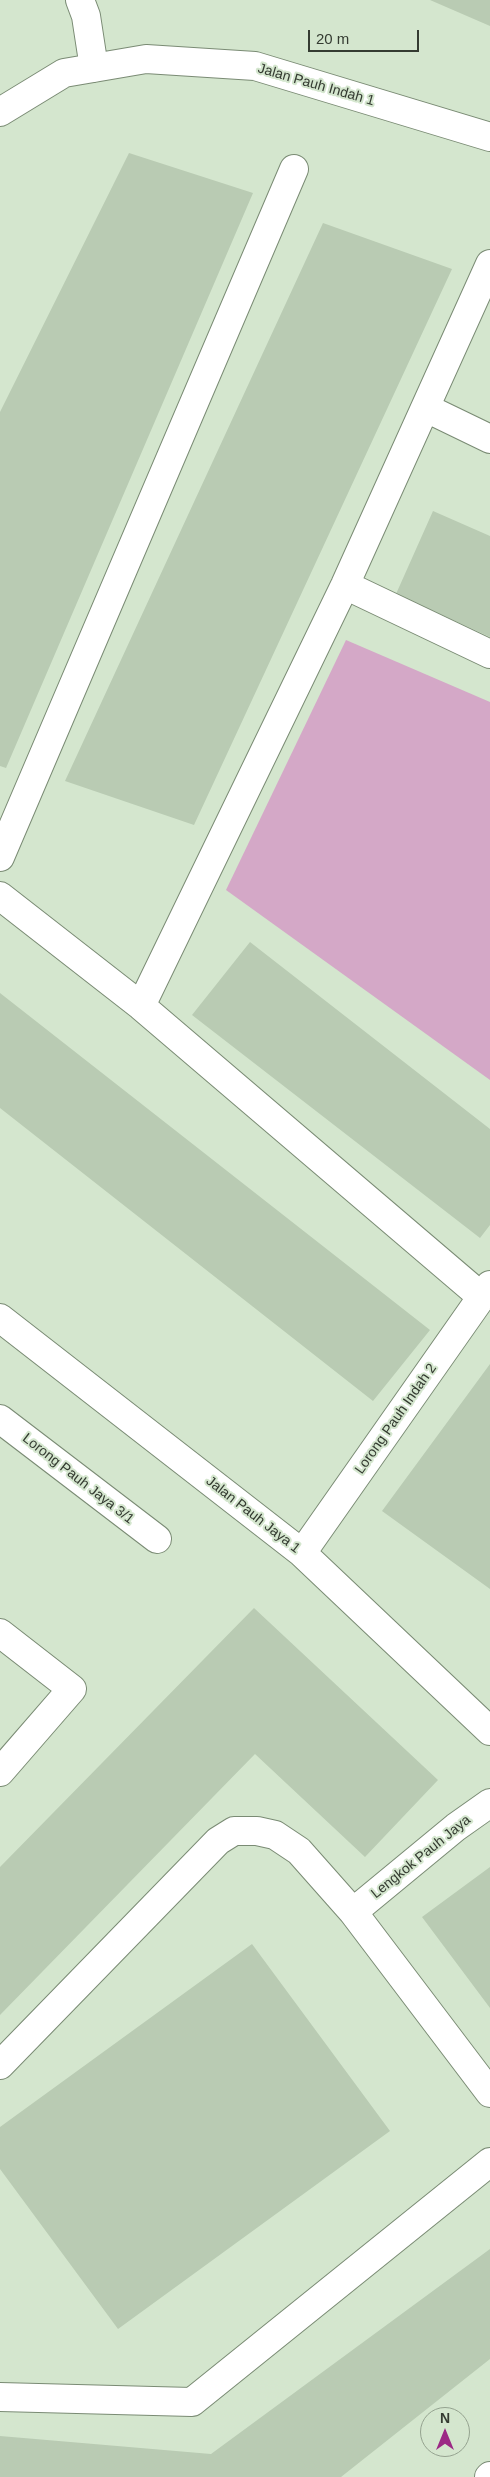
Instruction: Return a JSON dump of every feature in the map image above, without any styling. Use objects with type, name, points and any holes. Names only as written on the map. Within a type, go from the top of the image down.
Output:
[{"type":"street","points":[[80,0],[86,16],[94,68]]},
{"type":"street","name":"Jalan Pauh Indah 1","points":[[0,112],[64,73],[146,59],[255,66],[490,137]]},
{"type":"street","points":[[0,857],[294,169]]},
{"type":"street","points":[[142,1006],[345,585],[490,264]]},
{"type":"street","points":[[426,408],[490,439]]},
{"type":"street","points":[[345,585],[490,654]]},
{"type":"street","points":[[0,896],[142,1006],[486,1291]]},
{"type":"street","name":"Lorong Pauh Indah 2","points":[[302,1553],[486,1291]]},
{"type":"street","name":"Jalan Pauh Jaya 1","points":[[0,1318],[302,1553],[490,1731]]},
{"type":"street","name":"Lorong Pauh Jaya 3/1","points":[[0,1419],[157,1540]]},
{"type":"street","points":[[0,1633],[72,1690],[0,1772]]},
{"type":"street","name":"Lengkok Pauh Jaya","points":[[353,1912],[456,1826],[490,1803]]},
{"type":"street","points":[[0,2065],[218,1841],[234,1832],[257,1831],[275,1834],[299,1851],[353,1912],[490,2094]]},
{"type":"street","points":[[0,2397],[192,2402],[490,2162]]},
{"type":"shaded area","points":[[346,640],[490,702],[490,1080],[226,890]]},
{"type":"building","points":[[430,0],[490,0],[490,26]]},
{"type":"building","points":[[129,153],[253,193],[6,768],[0,766],[0,412]]},
{"type":"building","points":[[323,223],[452,269],[194,825],[65,781]]},
{"type":"building","points":[[433,511],[490,536],[490,637],[396,594]]},
{"type":"building","points":[[250,942],[490,1129],[490,1225],[480,1238],[192,1015]]},
{"type":"building","points":[[0,993],[430,1330],[373,1401],[0,1108]]},
{"type":"building","points":[[490,1364],[490,1589],[382,1511]]},
{"type":"building","points":[[254,1608],[438,1780],[365,1857],[255,1754],[0,2015],[0,1867]]},
{"type":"building","points":[[490,1867],[490,2008],[422,1917]]},
{"type":"building","points":[[252,1944],[390,2131],[118,2329],[0,2169],[0,2127]]},
{"type":"building","points":[[490,2249],[490,2359],[429,2407],[420,2407],[420,2414],[341,2477],[0,2477],[0,2436],[211,2454]]}]
